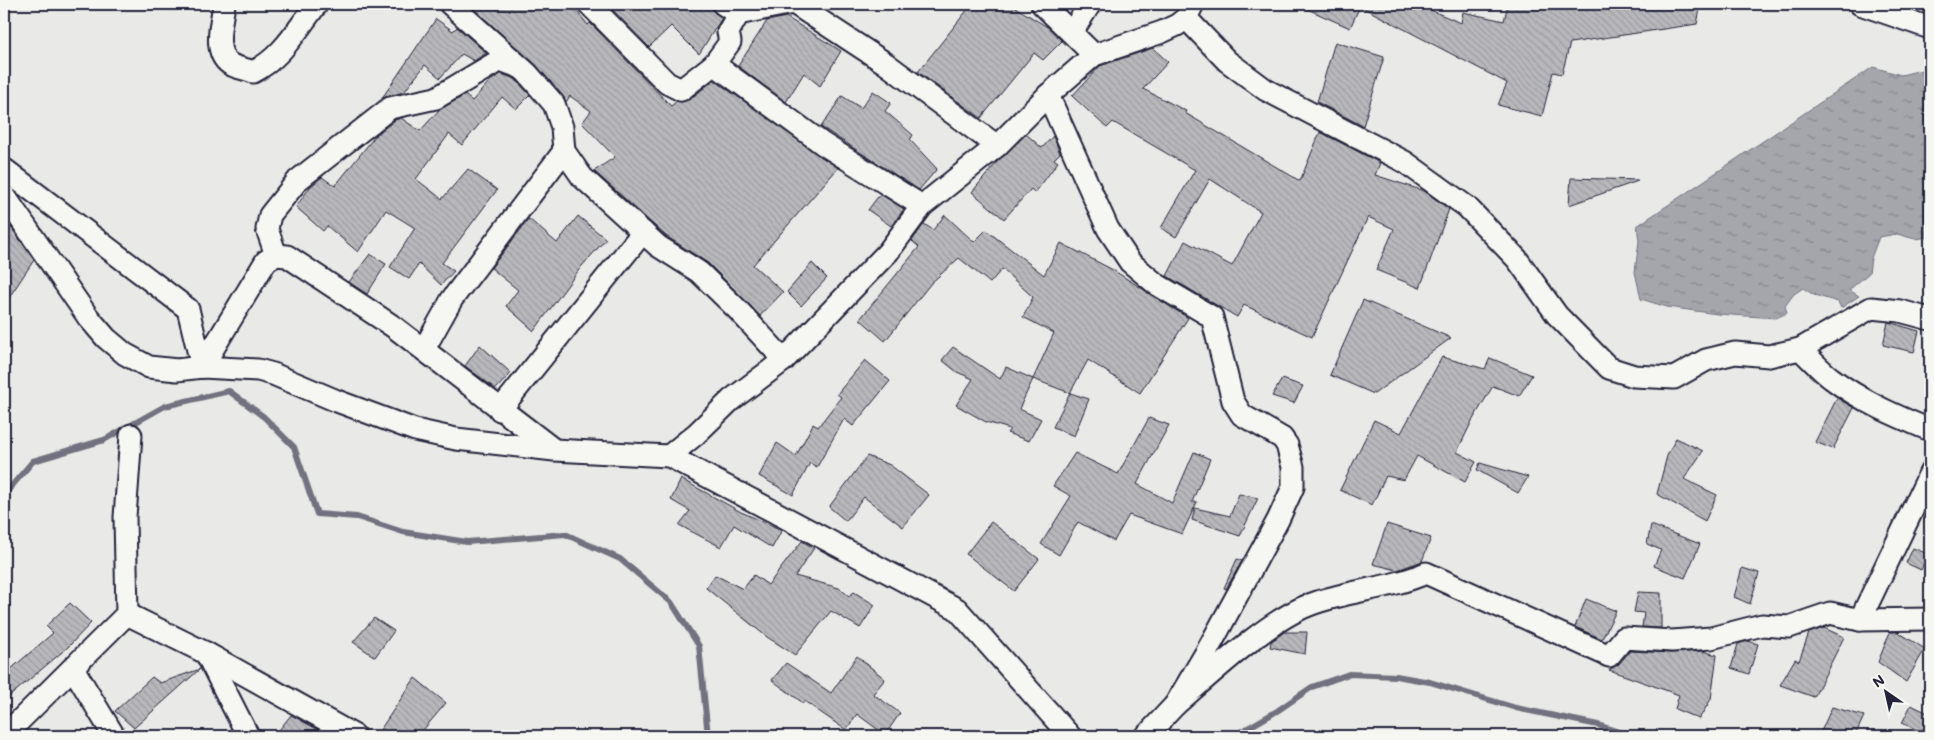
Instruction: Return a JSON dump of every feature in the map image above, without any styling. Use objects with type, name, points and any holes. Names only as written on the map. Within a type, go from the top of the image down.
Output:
[{"type":"street","points":[[224,4],[220,44],[224,56],[230,64],[253,72],[269,64],[281,52],[317,4]]},
{"type":"street","points":[[450,4],[521,68],[554,104],[562,127],[564,151],[582,177],[643,232],[669,253],[699,272],[784,360]]},
{"type":"street","points":[[589,4],[674,88],[681,90],[714,64],[730,42],[728,32],[735,7],[788,4]]},
{"type":"street","points":[[795,4],[885,63],[997,146]]},
{"type":"street","points":[[1042,4],[1094,55]]},
{"type":"street","points":[[1072,32],[1090,4]]},
{"type":"street","points":[[1860,4],[1930,28]]},
{"type":"street","points":[[669,456],[696,434],[738,394],[784,360],[888,252],[922,206],[997,146],[1048,95],[1094,55],[1162,32],[1190,11],[1227,61],[1266,90],[1405,162],[1467,207],[1516,260],[1557,315],[1609,368],[1634,376],[1674,378],[1706,360],[1735,352],[1769,356],[1800,349],[1871,308],[1900,311],[1930,319]]},
{"type":"street","points":[[276,255],[267,229],[270,215],[279,202],[298,180],[390,108],[436,98],[500,60],[521,68]]},
{"type":"street","points":[[714,64],[822,144],[922,206]]},
{"type":"street","points":[[1048,95],[1108,229],[1130,262],[1156,284],[1205,311],[1212,317],[1233,401],[1242,415],[1282,438],[1287,445],[1293,467],[1293,487],[1278,520],[1175,705]]},
{"type":"street","points":[[424,349],[452,299],[564,151]]},
{"type":"street","points":[[4,169],[188,309],[202,367]]},
{"type":"street","points":[[4,195],[88,317],[106,338],[125,354],[149,367],[177,370],[202,367],[258,370],[273,374],[416,430],[456,439],[554,450],[669,456],[957,609],[1070,736]]},
{"type":"street","points":[[500,410],[643,232]]},
{"type":"street","points":[[202,367],[266,261],[276,255],[287,256],[424,349],[500,410],[554,450]]},
{"type":"street","points":[[1800,349],[1831,378],[1856,394],[1889,412],[1930,430]]},
{"type":"street","points":[[5,734],[127,614],[125,517],[131,435]]},
{"type":"street","points":[[1860,620],[1930,473]]},
{"type":"street","points":[[1146,736],[1175,705],[1273,626],[1306,606],[1327,598],[1410,580],[1426,572],[1610,656],[1624,638],[1672,641],[1711,638],[1762,625],[1789,627],[1830,613],[1860,620],[1930,619]]},
{"type":"street","points":[[127,614],[206,653],[355,736]]},
{"type":"street","points":[[206,653],[248,736]]},
{"type":"street","points":[[73,668],[114,736]]},
{"type":"water","points":[[1873,67],[1901,75],[1922,70],[1930,73],[1930,237],[1915,239],[1897,234],[1879,237],[1871,258],[1869,273],[1849,290],[1859,296],[1841,308],[1838,302],[1814,295],[1803,288],[1794,294],[1785,306],[1787,313],[1776,318],[1717,314],[1667,307],[1641,299],[1635,272],[1639,241],[1637,226]]},
{"type":"building","points":[[479,4],[571,4],[588,25],[590,23],[671,106],[677,101],[689,100],[714,80],[838,168],[753,265],[783,292],[760,316],[708,263],[666,236],[594,171],[615,157],[582,123],[591,111],[570,96],[566,102],[536,65],[474,9]]},
{"type":"building","points":[[709,4],[722,18],[699,54],[671,26],[649,47],[608,5]]},
{"type":"building","points":[[972,4],[1010,4],[1049,28],[1062,41],[1043,60],[1034,53],[981,118],[918,72]]},
{"type":"building","points":[[1296,4],[1416,4],[1461,23],[1463,12],[1504,21],[1508,4],[1701,4],[1697,24],[1570,43],[1562,74],[1553,72],[1542,116],[1498,105],[1507,83],[1360,6],[1350,28]]},
{"type":"building","points":[[786,17],[841,51],[820,86],[804,73],[786,102],[738,66],[767,21]]},
{"type":"building","points":[[436,19],[453,31],[457,27],[486,53],[474,61],[462,54],[440,78],[425,65],[404,92],[382,98]]},
{"type":"building","points":[[1335,42],[1384,57],[1363,126],[1317,102]]},
{"type":"building","points":[[1153,48],[1168,62],[1143,89],[1186,111],[1185,113],[1300,181],[1320,132],[1380,163],[1375,175],[1424,191],[1449,209],[1420,288],[1376,270],[1394,229],[1368,217],[1312,337],[1244,305],[1237,317],[1167,276],[1185,241],[1232,266],[1261,212],[1210,179],[1176,237],[1161,228],[1195,170],[1113,122],[1107,128],[1072,96],[1100,66]]},
{"type":"building","points":[[501,74],[515,79],[530,95],[516,109],[502,97],[462,145],[449,134],[416,179],[442,199],[468,169],[497,190],[442,263],[454,271],[441,285],[419,264],[409,279],[390,267],[415,228],[386,210],[358,252],[327,226],[323,231],[296,207],[310,187],[322,177],[335,186],[376,135],[395,120],[401,118],[420,131],[439,110],[465,95],[472,101],[490,81]]},
{"type":"building","points":[[873,91],[891,103],[885,111],[913,135],[910,140],[937,169],[919,190],[821,127],[842,96],[861,108]]},
{"type":"building","points":[[1026,134],[1042,148],[1053,136],[1060,153],[1054,159],[1058,162],[1035,193],[1031,189],[1004,219],[972,192],[998,161]]},
{"type":"building","points":[[1571,178],[1638,180],[1638,181],[1569,205]]},
{"type":"building","points":[[880,194],[904,209],[891,226],[868,210]]},
{"type":"building","points":[[945,215],[974,242],[986,230],[1044,275],[1061,243],[1113,270],[1188,318],[1140,393],[1088,360],[1070,393],[1033,379],[1054,333],[1023,317],[1033,297],[1002,269],[990,283],[959,258],[931,283],[885,341],[860,319],[919,247],[912,241],[924,224],[933,230]]},
{"type":"building","points":[[578,216],[606,239],[581,267],[534,331],[506,306],[518,290],[491,268],[529,219],[557,243]]},
{"type":"building","points":[[11,227],[34,260],[4,305],[4,236]]},
{"type":"building","points":[[370,254],[386,264],[367,294],[349,282]]},
{"type":"building","points":[[812,263],[827,278],[801,306],[787,292]]},
{"type":"building","points":[[1363,300],[1451,338],[1374,394],[1330,375]]},
{"type":"building","points":[[1888,322],[1919,331],[1914,352],[1883,345]]},
{"type":"building","points":[[480,345],[511,373],[496,389],[465,366]]},
{"type":"building","points":[[953,347],[1000,379],[1006,367],[1033,379],[1019,409],[1041,419],[1029,441],[1007,433],[1010,429],[986,422],[956,405],[973,379],[957,372],[942,360]]},
{"type":"building","points":[[1442,357],[1485,369],[1490,358],[1532,375],[1519,396],[1493,386],[1472,421],[1457,452],[1476,462],[1465,482],[1417,456],[1404,480],[1386,476],[1372,505],[1340,490],[1374,420],[1401,433]]},
{"type":"building","points":[[865,360],[890,381],[853,426],[844,419],[817,467],[810,463],[793,495],[759,476],[777,443],[796,456],[813,424],[818,427],[841,397],[837,394]]},
{"type":"building","points":[[1282,379],[1303,386],[1294,403],[1272,396]]},
{"type":"building","points":[[1070,393],[1089,399],[1074,436],[1053,427]]},
{"type":"building","points":[[1837,398],[1854,408],[1833,449],[1815,442]]},
{"type":"building","points":[[1149,418],[1169,425],[1137,484],[1172,503],[1194,452],[1210,459],[1192,502],[1197,502],[1182,534],[1129,515],[1114,541],[1078,522],[1059,555],[1041,544],[1071,496],[1053,486],[1075,453],[1118,474]]},
{"type":"building","points":[[1676,438],[1703,451],[1684,479],[1717,495],[1705,521],[1657,494],[1667,456]]},
{"type":"building","points":[[867,456],[890,465],[929,495],[903,527],[864,497],[846,521],[829,507]]},
{"type":"building","points":[[1480,463],[1528,477],[1518,493],[1477,470]]},
{"type":"building","points":[[681,479],[741,512],[782,530],[772,548],[734,525],[721,547],[679,525],[690,511],[671,500]]},
{"type":"building","points":[[1239,494],[1258,498],[1240,536],[1192,520],[1195,508],[1230,516]]},
{"type":"building","points":[[991,522],[1039,559],[1014,591],[966,554]]},
{"type":"building","points":[[1387,524],[1431,538],[1422,561],[1397,570],[1373,564]]},
{"type":"building","points":[[1651,525],[1700,544],[1685,578],[1654,566],[1661,550],[1647,544]]},
{"type":"building","points":[[802,541],[814,548],[795,576],[839,588],[849,596],[854,592],[875,605],[860,628],[831,611],[795,655],[767,637],[706,588],[715,575],[743,589],[754,575],[768,585]]},
{"type":"building","points":[[1913,548],[1928,554],[1921,570],[1906,563]]},
{"type":"building","points":[[1237,559],[1242,561],[1226,589],[1224,588]]},
{"type":"building","points":[[1742,568],[1759,573],[1750,604],[1734,597]]},
{"type":"building","points":[[1638,592],[1661,593],[1661,628],[1642,627],[1644,613],[1634,612]]},
{"type":"building","points":[[1586,599],[1616,611],[1602,639],[1575,627]]},
{"type":"building","points":[[70,603],[91,623],[68,647],[4,701],[4,675],[53,633],[46,626]]},
{"type":"building","points":[[374,618],[394,631],[375,657],[353,642]]},
{"type":"building","points":[[1824,628],[1844,637],[1814,697],[1780,685],[1795,659],[1799,661],[1809,633]]},
{"type":"building","points":[[1284,632],[1307,632],[1305,654],[1270,647],[1271,642]]},
{"type":"building","points":[[1890,632],[1898,632],[1925,649],[1906,682],[1878,662]]},
{"type":"building","points":[[1748,641],[1758,644],[1749,674],[1731,668],[1738,644]]},
{"type":"building","points":[[1630,651],[1671,653],[1702,651],[1717,655],[1711,699],[1699,719],[1675,709],[1679,695],[1609,670],[1619,664]]},
{"type":"building","points":[[857,656],[885,679],[873,694],[900,713],[885,735],[857,714],[846,730],[804,701],[803,703],[772,680],[786,663],[831,693]]},
{"type":"building","points":[[200,669],[134,728],[115,711],[152,677],[160,683]]},
{"type":"building","points":[[415,678],[446,703],[418,736],[390,736],[380,730]]},
{"type":"building","points":[[1911,705],[1930,714],[1930,736],[1902,723]]},
{"type":"building","points":[[1832,707],[1864,716],[1855,736],[1819,736]]},
{"type":"building","points":[[291,715],[330,736],[289,736],[279,730]]},
{"type":"waterway","points":[[4,495],[33,461],[104,440],[165,406],[229,391],[264,417],[294,447],[317,514],[357,517],[403,532],[467,542],[565,534],[620,559],[671,602],[699,646],[708,736]]},
{"type":"waterway","points":[[1234,736],[1277,711],[1312,687],[1349,674],[1396,676],[1430,682],[1516,708],[1598,725],[1631,736]]}]
